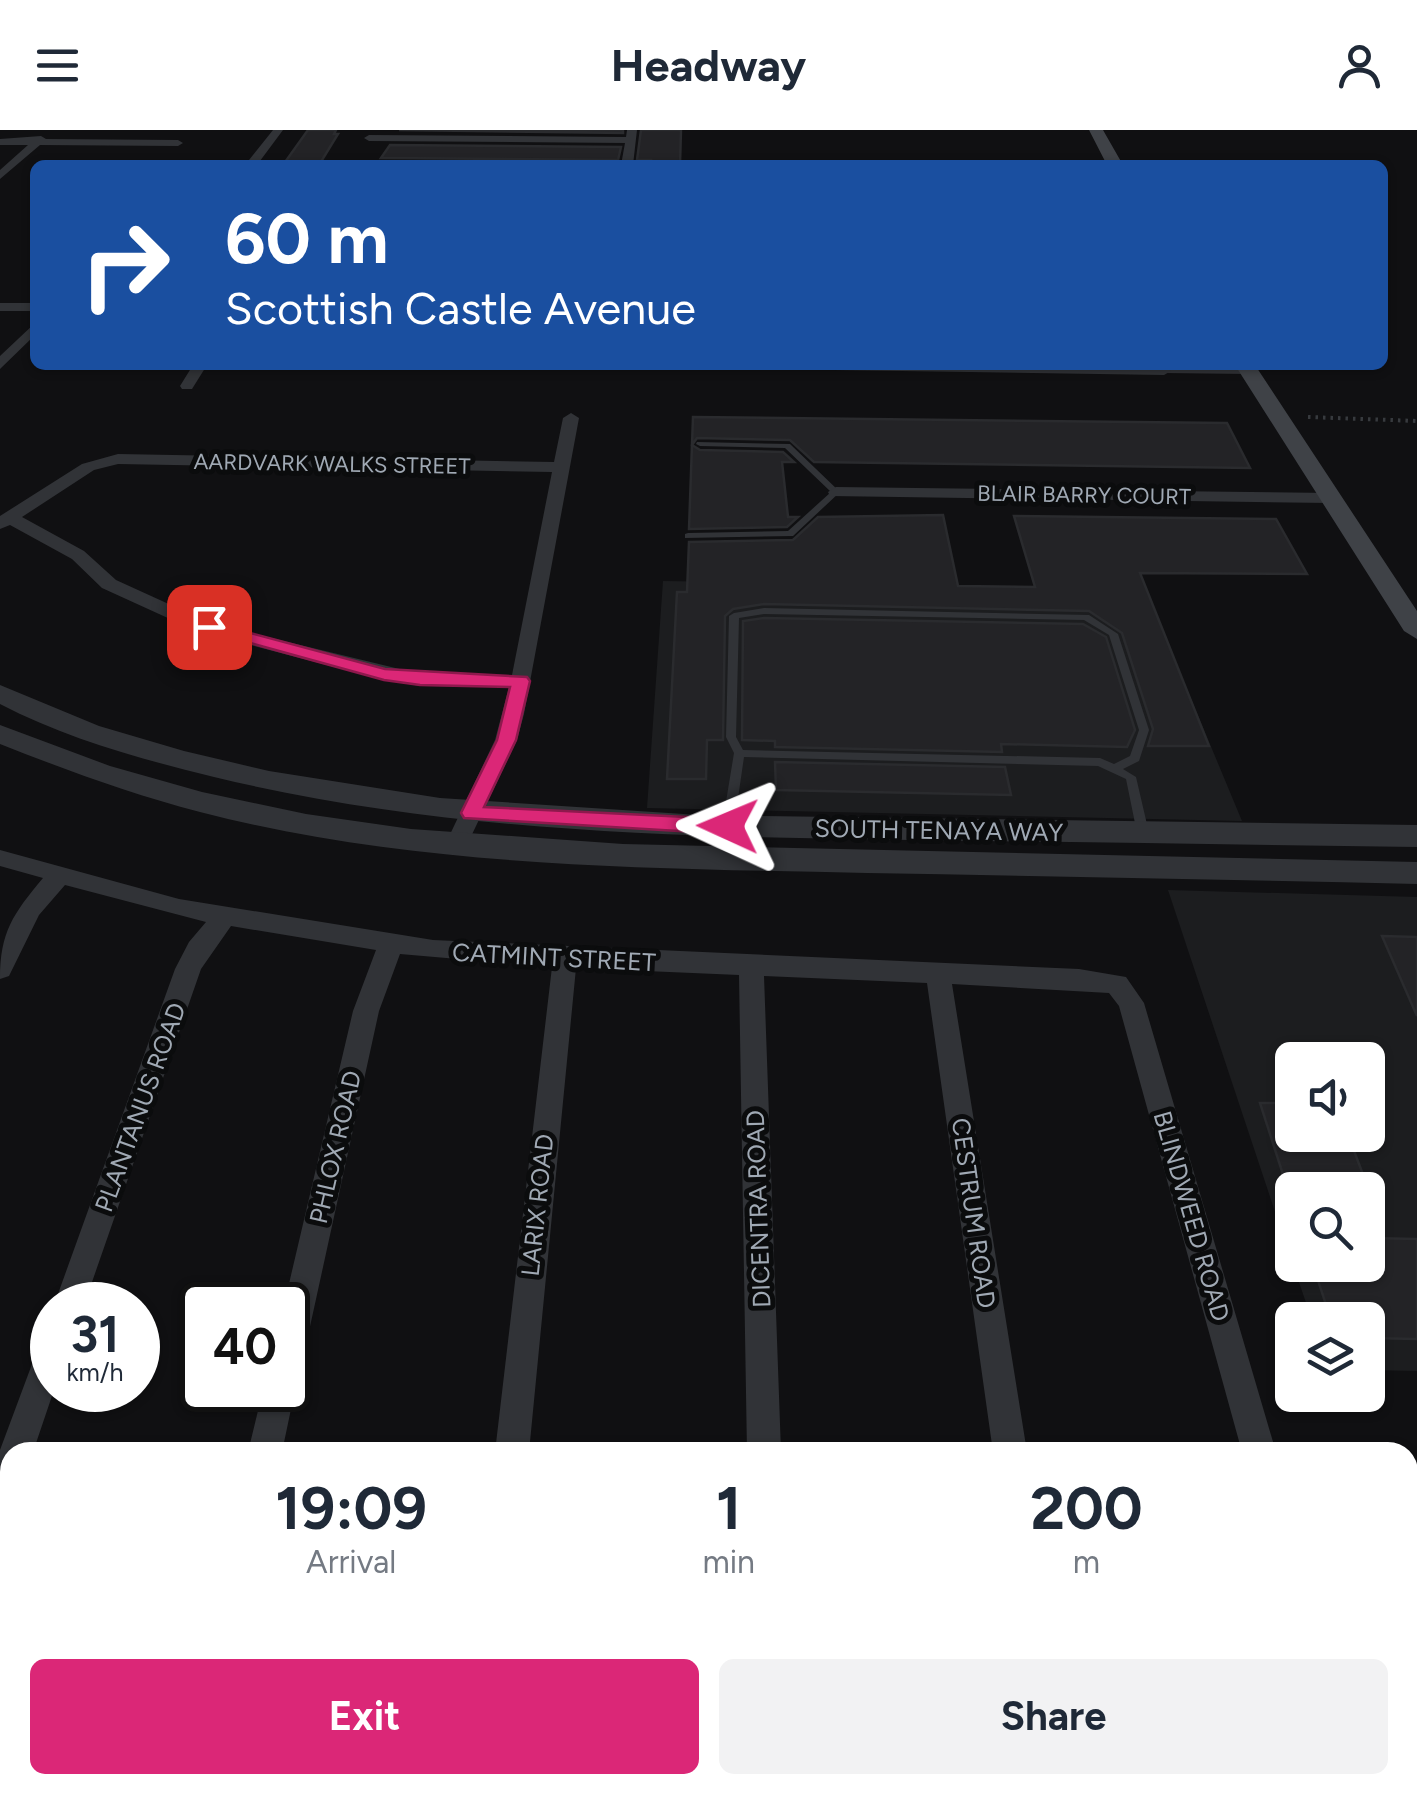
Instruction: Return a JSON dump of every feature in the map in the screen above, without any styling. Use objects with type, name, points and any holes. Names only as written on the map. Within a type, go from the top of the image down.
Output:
[{"type":"main road","points":[[1096,130],[1112,160]]},
{"type":"main road","points":[[1248,370],[1417,632]]},
{"type":"street","points":[[0,176],[51,130]]},
{"type":"street","points":[[163,158],[189,130]]},
{"type":"street","points":[[255,160],[278,130]]},
{"type":"street","points":[[369,138],[632,135],[628,160]]},
{"type":"street","points":[[0,142],[178,143]]},
{"type":"street","points":[[0,307],[30,307]]},
{"type":"street","points":[[0,365],[30,332]]},
{"type":"street","points":[[187,386],[197,370]]},
{"type":"street","points":[[1145,370],[1164,371]]},
{"type":"street","points":[[455,846],[506,740],[571,418]]},
{"type":"street","name":"AARDVARK WALKS STREET","points":[[5,521],[88,467],[103,462],[562,467]]},
{"type":"street","name":"BLAIR BARRY COURT","points":[[836,492],[1332,498]]},
{"type":"street","points":[[5,521],[78,554],[109,584],[188,620],[230,634],[420,680],[520,681]]},
{"type":"street","name":"SOUTH TENAYA WAY","points":[[0,693],[62,724],[222,770],[307,790],[471,813],[728,826],[1417,836]]},
{"type":"street","name":"SOUTH TENAYA WAY","points":[[0,734],[54,757],[191,800],[284,822],[455,846],[633,857],[1417,873]]},
{"type":"street","name":"CATMINT STREET","points":[[0,858],[179,908],[391,944],[565,958],[1105,980],[1117,984]]},
{"type":"street","points":[[0,970],[30,910],[60,874]]},
{"type":"street","name":"PLANTANUS ROAD","points":[[77,1282],[188,969],[198,949],[225,916]]},
{"type":"street","name":"PHLOX ROAD","points":[[304,1282],[366,1011],[391,944]]},
{"type":"street","name":"LARIX ROAD","points":[[513,1442],[565,958]]},
{"type":"street","name":"DICENTRA ROAD","points":[[751,966],[764,1442]]},
{"type":"street","name":"CESTRUM ROAD","points":[[938,973],[1008,1442]]},
{"type":"street","name":"BLINDWEED ROAD","points":[[1117,984],[1130,1003],[1138,1028],[1256,1442]]},
{"type":"street","points":[[20,1442],[30,1412]]},
{"type":"street","points":[[267,1442],[274,1412]]},
{"type":"lane","points":[[1164,371],[1192,370]]},
{"type":"lane","points":[[688,536],[790,534],[836,492],[787,446],[700,444]]},
{"type":"lane","points":[[728,826],[740,753],[731,738],[734,616],[764,612],[1086,617],[1113,634],[1144,730],[1135,758],[1114,769]]},
{"type":"lane","points":[[740,753],[1100,762],[1131,776],[1143,832]]},
{"type":"path","points":[[1280,416],[1417,421]]},
{"type":"shaded area","points":[[663,581],[1145,588],[1242,821],[647,808]]},
{"type":"shaded area","points":[[1168,890],[1417,897],[1417,1371],[1385,1370],[1385,1302],[1306,1302],[1299,1282],[1385,1282],[1385,1172],[1275,1172],[1275,1212]]},
{"type":"building","points":[[308,130],[336,130],[334,134],[338,134],[322,160],[287,160]]},
{"type":"building","points":[[399,130],[623,130],[623,133]]},
{"type":"building","points":[[641,130],[681,130],[680,160],[637,160]]},
{"type":"building","points":[[390,145],[621,147],[618,160],[381,158]]},
{"type":"building","points":[[693,417],[1227,423],[1250,468],[814,462],[790,440],[697,438],[692,445]]},
{"type":"building","points":[[692,445],[700,450],[783,452],[794,462],[782,462],[788,517],[798,517],[787,527],[689,529]]},
{"type":"building","points":[[943,515],[958,586],[1035,587],[1014,516],[1276,519],[1307,574],[1140,573],[1209,746],[1148,746],[1153,729],[1122,633],[1089,611],[764,604],[733,609],[725,616],[723,740],[707,740],[706,779],[667,779],[677,592],[687,592],[689,542],[793,540],[818,517]]},
{"type":"building","points":[[764,618],[1083,624],[1106,637],[1135,730],[1127,747],[1001,744],[1002,752],[775,747],[775,741],[742,740],[743,621]]},
{"type":"building","points":[[775,762],[1005,767],[1011,795],[776,790]]},
{"type":"building","points":[[1382,936],[1417,937],[1417,1016]]},
{"type":"building","points":[[1260,1103],[1275,1103],[1275,1150]]},
{"type":"building","points":[[1276,1152],[1354,1152],[1362,1172],[1282,1172]]},
{"type":"building","points":[[1385,1238],[1417,1239],[1417,1339],[1385,1338],[1385,1302],[1325,1302],[1319,1282],[1385,1282]]},
{"type":"route","points":[[209,627],[384,674],[420,680],[520,681],[506,740],[471,813],[640,825],[728,826]]}]
